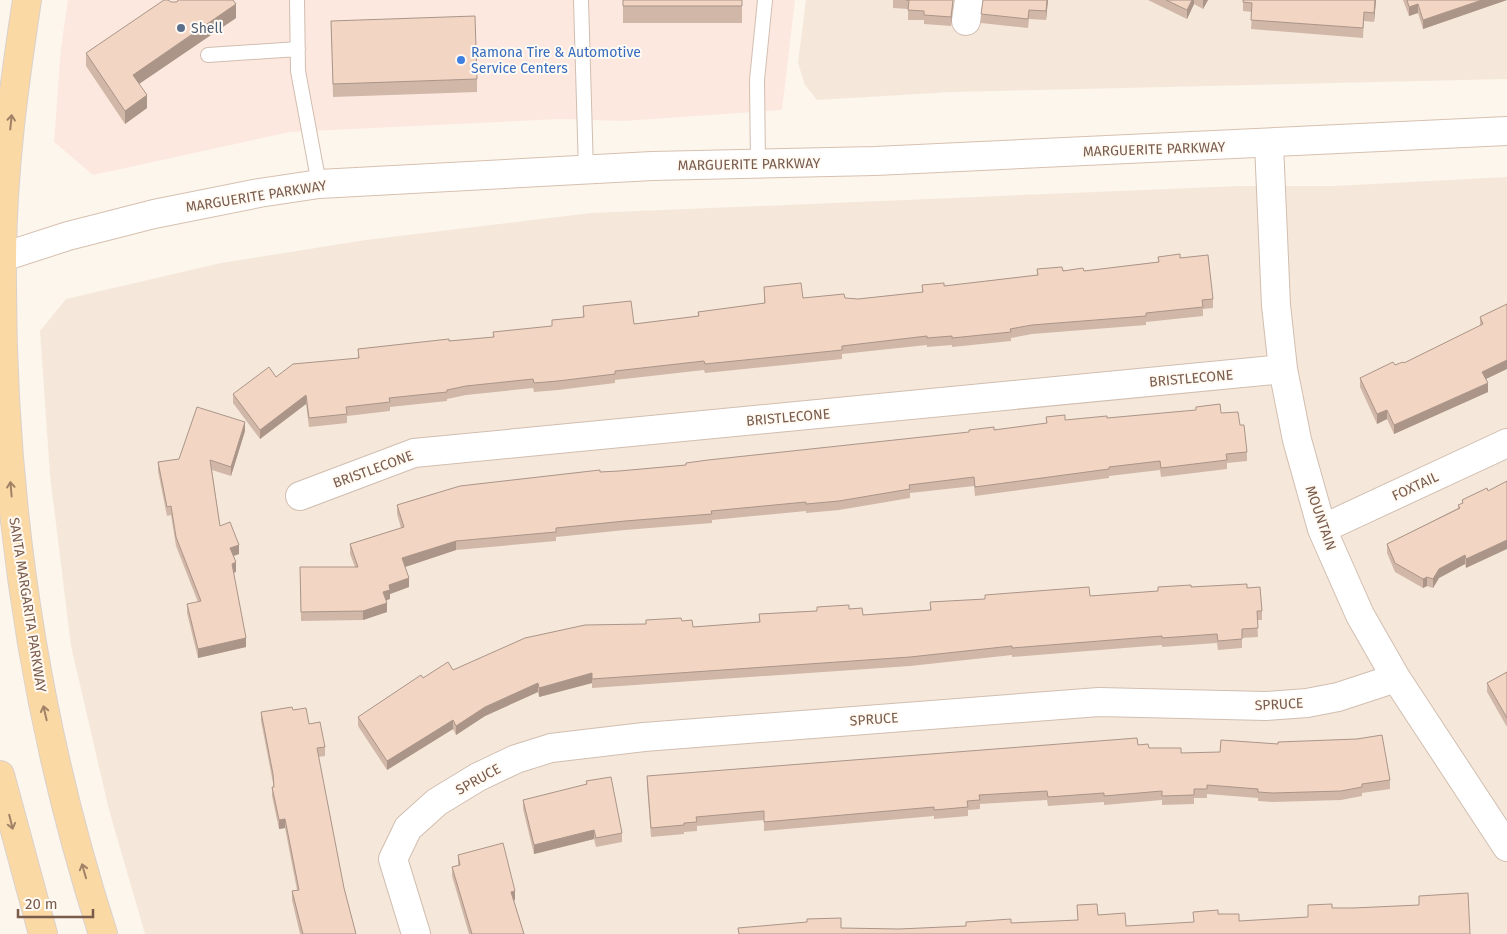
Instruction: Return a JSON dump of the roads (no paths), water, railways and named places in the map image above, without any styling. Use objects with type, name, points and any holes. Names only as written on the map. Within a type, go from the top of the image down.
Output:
[{"type":"main road","name":"SANTA MARGARITA PARKWAY","points":[[27,0],[9,143],[1,258],[6,419],[18,552],[24,598],[43,704],[72,832],[103,934]]},
{"type":"main road","points":[[0,775],[27,882],[43,934]]},
{"type":"street","name":"MARGUERITE PARKWAY","points":[[1,258],[68,236],[154,214],[259,193],[319,184],[586,171],[1269,144],[1507,131]]},
{"type":"street","name":"MOUNTAIN","points":[[1269,144],[1276,305],[1283,370],[1296,440],[1322,529],[1360,615],[1396,678],[1498,816],[1507,847]]},
{"type":"street","name":"BRISTLECONE","points":[[300,496],[414,453],[1283,370]]},
{"type":"street","name":"FOXTAIL","points":[[1322,529],[1507,443]]},
{"type":"street","name":"SPRUCE","points":[[416,934],[392,859],[408,828],[437,802],[478,777],[516,759],[551,748],[644,737],[1099,702],[1266,706],[1291,704],[1338,697],[1396,678]]},
{"type":"lane","points":[[297,0],[298,71],[319,184]]},
{"type":"lane","points":[[581,0],[586,171]]},
{"type":"lane","points":[[758,164],[757,80],[765,0]]},
{"type":"lane","points":[[208,55],[298,50]]},
{"type":"place","name":"Shell","points":[[181,28]]},
{"type":"place","name":"Ramona Tire & Automotive Service Centers","points":[[461,60]]}]
